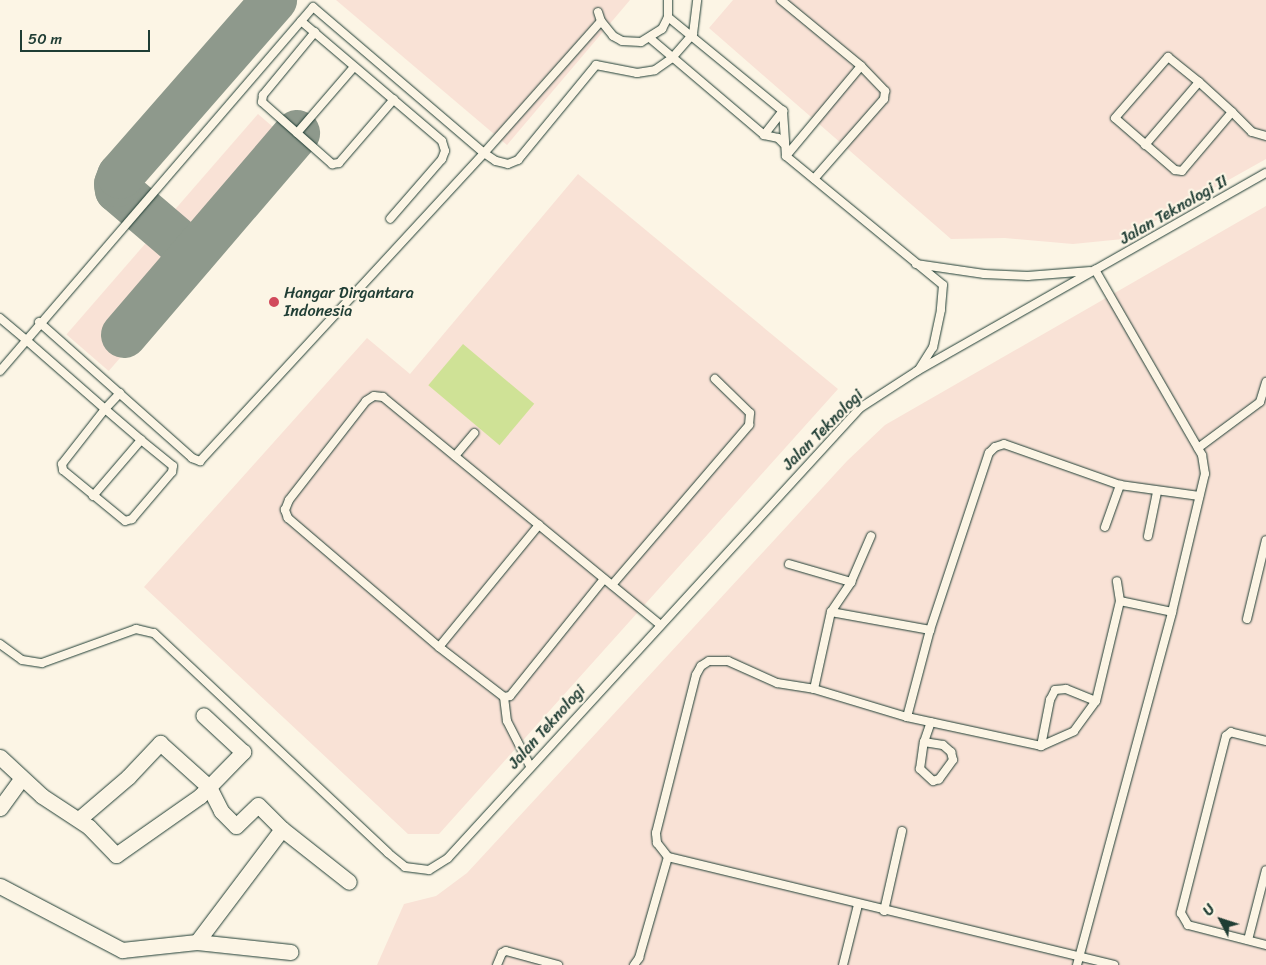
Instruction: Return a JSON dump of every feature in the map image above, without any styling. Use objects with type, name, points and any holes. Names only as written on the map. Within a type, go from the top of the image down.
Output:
[{"type":"street","points":[[0,758],[21,779],[79,819],[116,855],[209,787],[243,752],[203,715]]},
{"type":"street","points":[[79,819],[128,777],[160,743],[209,787],[221,811],[236,826],[258,805],[282,829],[349,882]]},
{"type":"street","points":[[0,808],[21,779]]},
{"type":"street","points":[[197,942],[282,829]]},
{"type":"street","points":[[0,886],[122,950],[197,942],[290,952]]},
{"type":"lane","points":[[0,371],[39,322],[319,0]]},
{"type":"lane","points":[[598,12],[601,21],[613,36],[622,41],[641,42],[651,39],[662,29],[668,17],[668,0]]},
{"type":"lane","points":[[313,7],[484,154],[496,161],[508,164],[518,160],[596,65],[637,73],[655,70],[672,58],[693,34],[697,0]]},
{"type":"lane","points":[[781,0],[861,66],[885,91],[884,99],[814,179]]},
{"type":"lane","points":[[668,17],[693,34],[783,111],[786,156],[942,286],[941,310],[933,347],[917,371]]},
{"type":"lane","points":[[301,21],[436,134],[445,150],[442,158],[390,219]]},
{"type":"lane","points":[[39,322],[192,458],[200,461],[484,154],[601,21]]},
{"type":"lane","points":[[315,32],[263,95],[262,102],[332,164],[339,163],[394,99]]},
{"type":"lane","points":[[651,39],[764,134],[778,138],[784,144]]},
{"type":"lane","points":[[1232,112],[1182,171],[1175,170],[1115,118],[1163,60],[1168,57],[1175,60],[1200,82],[1232,112],[1252,132],[1266,136]]},
{"type":"lane","points":[[786,156],[861,66]]},
{"type":"lane","points":[[297,133],[354,67]]},
{"type":"lane","points":[[1145,145],[1200,82]]},
{"type":"lane","points":[[764,134],[783,111]]},
{"type":"lane","name":"Jalan Teknologi II","points":[[1095,270],[1266,173]]},
{"type":"lane","points":[[916,264],[984,274],[1028,276],[1095,270],[1205,462],[1172,612],[1077,965]]},
{"type":"lane","name":"Jalan Teknologi","points":[[0,644],[22,660],[42,663],[136,629],[154,633],[405,866],[429,870],[448,858],[659,624],[860,408],[917,371],[1095,270]]},
{"type":"lane","points":[[0,318],[25,339],[105,409],[141,440],[173,466],[172,472],[137,512],[126,521],[92,496],[63,470],[62,464],[105,409],[120,393]]},
{"type":"lane","points":[[612,585],[749,425],[750,413],[715,379]]},
{"type":"lane","points":[[1198,448],[1263,403],[1266,382]]},
{"type":"lane","points":[[604,579],[510,696],[504,696],[439,647],[288,518],[285,510],[289,500],[360,409],[374,396],[383,396],[659,624]]},
{"type":"lane","points":[[455,456],[474,433]]},
{"type":"lane","points":[[92,496],[141,440]]},
{"type":"lane","points":[[907,718],[930,630],[989,453],[995,447],[1004,444],[1120,485],[1157,492],[1199,496]]},
{"type":"lane","points":[[1105,527],[1120,485]]},
{"type":"lane","points":[[1148,536],[1157,492]]},
{"type":"lane","points":[[439,647],[540,525]]},
{"type":"lane","points":[[814,690],[831,612],[851,582],[871,536]]},
{"type":"lane","points":[[1246,619],[1266,540]]},
{"type":"lane","points":[[789,564],[851,582]]},
{"type":"lane","points":[[1114,965],[668,858],[657,843],[656,833],[696,675],[701,666],[709,661],[728,661],[778,682],[814,690],[907,718],[1041,746],[1074,731],[1096,701],[1120,601],[1117,581]]},
{"type":"lane","points":[[1120,601],[1172,612]]},
{"type":"lane","points":[[831,612],[930,630]]},
{"type":"lane","points":[[1041,746],[1050,700],[1056,690],[1066,689],[1096,701]]},
{"type":"lane","points":[[504,696],[507,721],[530,766]]},
{"type":"lane","points":[[924,742],[943,745],[951,752],[953,760],[940,779],[932,781],[924,777],[920,769],[924,742],[931,722]]},
{"type":"lane","points":[[1266,741],[1231,732],[1226,736],[1181,914],[1188,925],[1266,945]]},
{"type":"lane","points":[[884,911],[902,831]]},
{"type":"lane","points":[[634,965],[639,958],[668,858]]},
{"type":"lane","points":[[1248,940],[1266,870]]},
{"type":"lane","points":[[843,965],[858,905]]},
{"type":"lane","points":[[497,965],[502,952],[506,951],[558,965]]},
{"type":"shaded area","points":[[336,0],[630,0],[507,145]]},
{"type":"shaded area","points":[[733,0],[1266,0],[1266,159],[1123,239],[1073,244],[1005,238],[951,239],[709,28]]},
{"type":"shaded area","points":[[258,114],[300,151],[109,371],[66,334]]},
{"type":"shaded area","points":[[578,174],[838,389],[439,834],[408,834],[144,587],[367,338],[410,374]]},
{"type":"shaded area","points":[[1266,206],[1266,965],[377,965],[404,904],[436,896],[467,873],[847,461],[885,425]]},
{"type":"green space","points":[[463,344],[534,404],[500,445],[428,385]]},
{"type":"taxiway","points":[[193,254],[118,190],[117,184],[120,176],[274,0]]},
{"type":"taxiway","points":[[124,335],[297,133]]},
{"type":"place","name":"Hangar Dirgantara Indonesia","points":[[274,302]]}]
